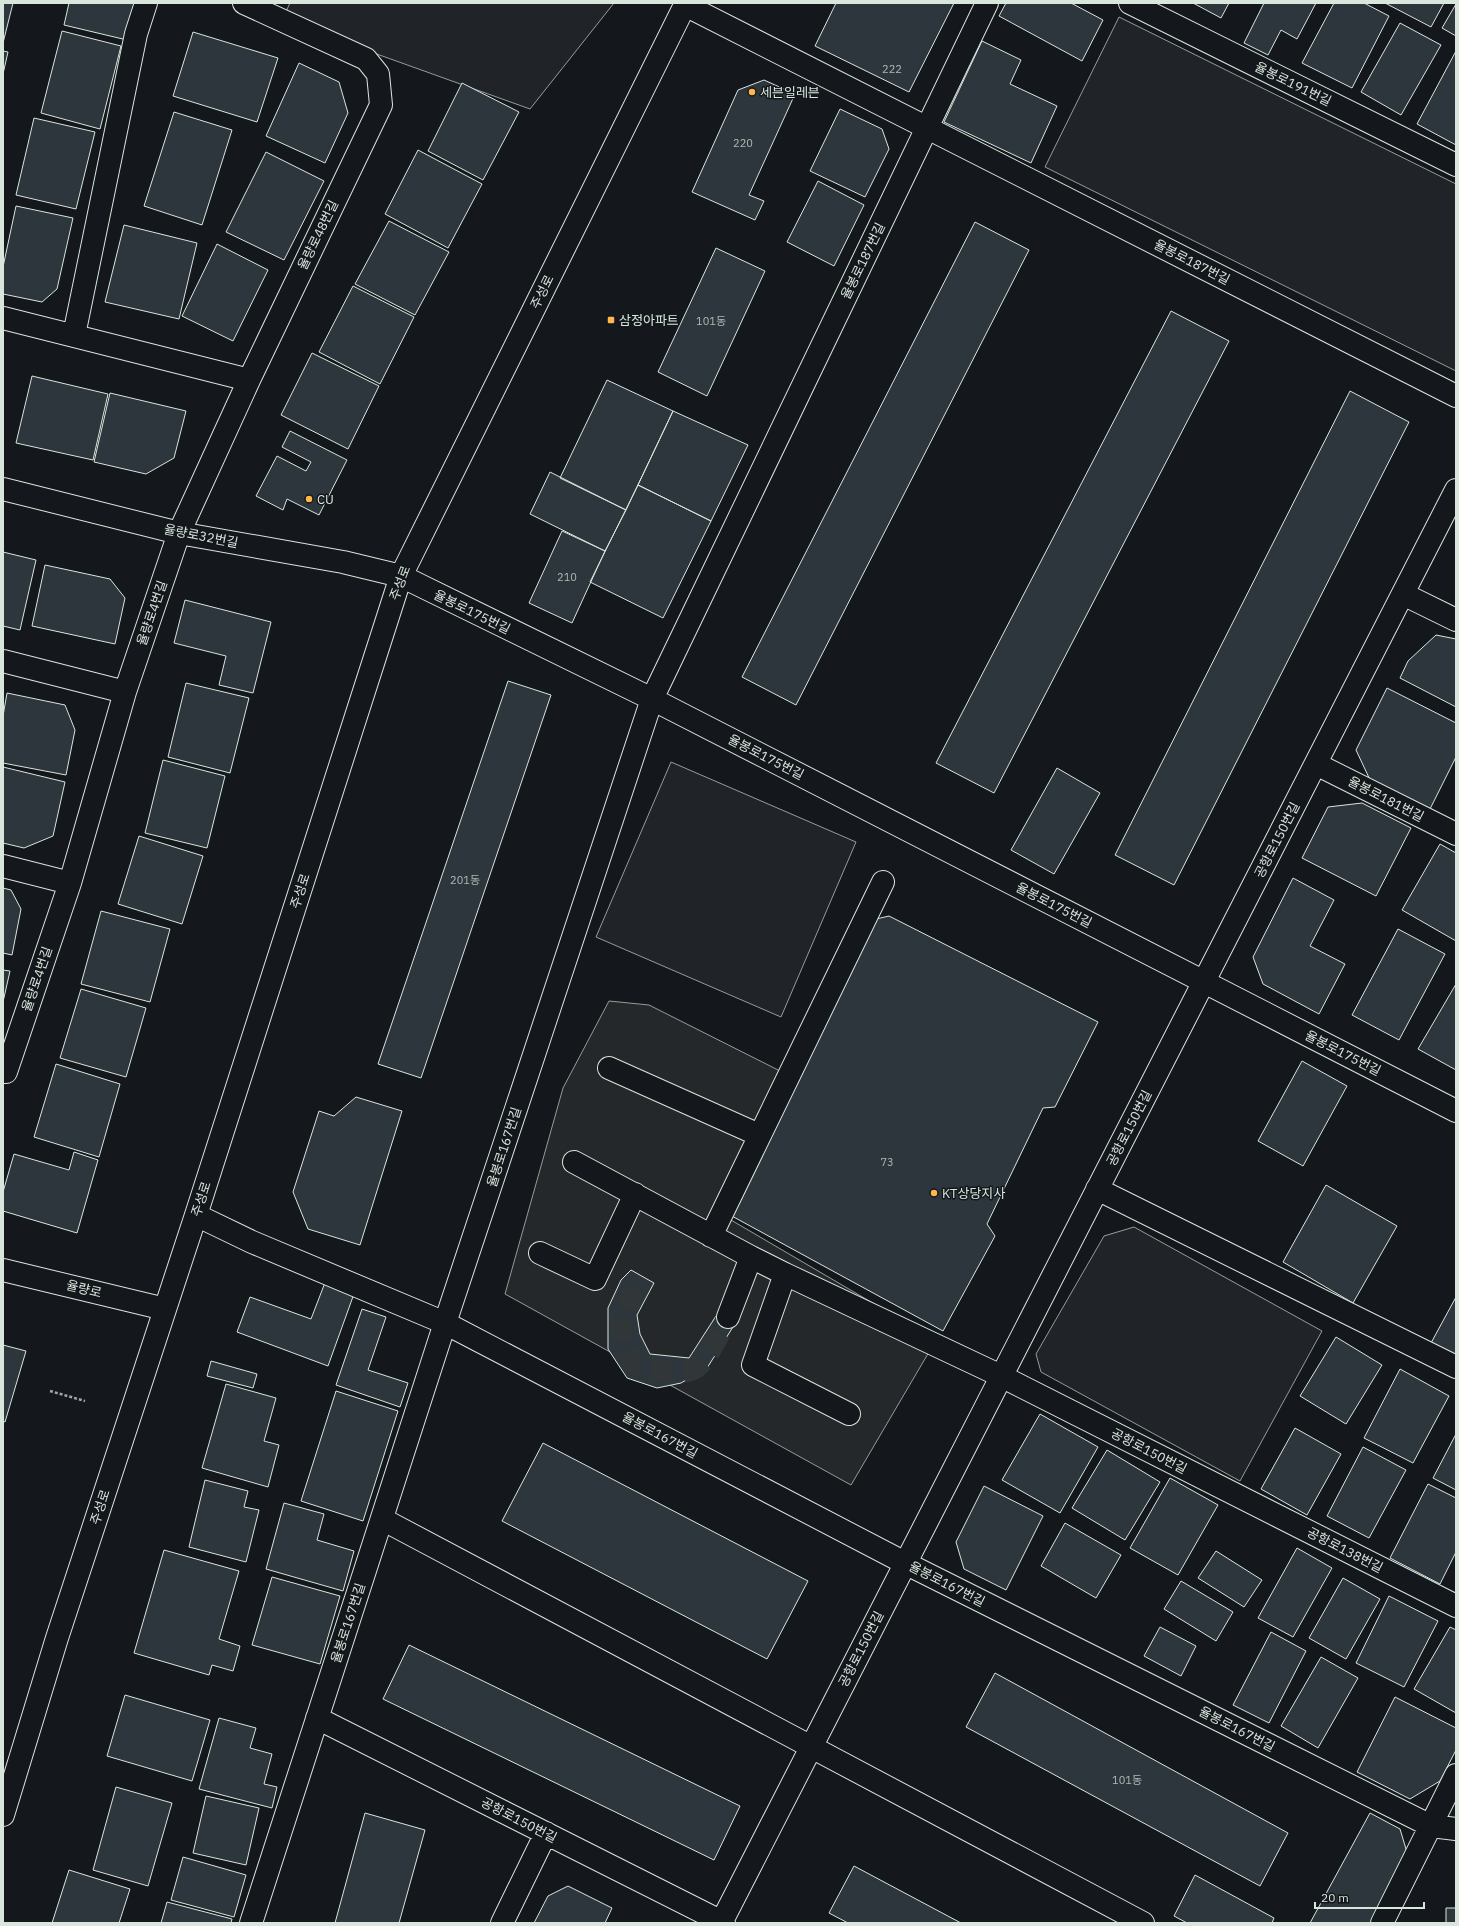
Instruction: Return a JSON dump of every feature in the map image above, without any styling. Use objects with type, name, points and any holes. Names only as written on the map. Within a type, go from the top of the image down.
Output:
[{"type":"street","points":[[74,335],[136,34],[146,3]]},
{"type":"street","name":"율량로48번길","points":[[179,533],[249,380],[381,105],[378,74],[366,59],[244,3]]},
{"type":"street","name":"율봉로187번길","points":[[652,700],[987,3]]},
{"type":"street","name":"율봉로191번길","points":[[1130,3],[1456,165]]},
{"type":"street","name":"율봉로187번길","points":[[685,4],[1456,396]]},
{"type":"street","name":"주성로","points":[[3,1815],[57,1638],[196,1215],[401,576],[685,4]]},
{"type":"street","points":[[3,318],[249,380]]},
{"type":"street","name":"율량로32번길","points":[[3,489],[179,533],[343,562],[401,576]]},
{"type":"street","name":"공항로150번길","points":[[317,1718],[722,1923],[905,1563],[1456,490]]},
{"type":"street","name":"율량로4번길","points":[[3,1072],[6,1072],[70,883],[125,692],[179,533]]},
{"type":"street","name":"율봉로175번길","points":[[401,576],[652,700],[1456,1111]]},
{"type":"street","points":[[1403,594],[1456,620]]},
{"type":"street","points":[[3,661],[125,692]]},
{"type":"street","name":"율봉로167번길","points":[[251,1923],[445,1323],[652,700]]},
{"type":"street","name":"율봉로181번길","points":[[1316,764],[1456,834]]},
{"type":"street","points":[[3,866],[70,883]]},
{"type":"street","points":[[711,1236],[883,882]]},
{"type":"street","points":[[609,1068],[759,1135]]},
{"type":"street","points":[[574,1162],[751,1257],[1001,1376]]},
{"type":"street","points":[[1097,1189],[1456,1367]]},
{"type":"street","points":[[540,1254],[595,1280],[635,1194]]},
{"type":"street","points":[[196,1215],[252,1242],[445,1323]]},
{"type":"street","points":[[728,1317],[751,1257]]},
{"type":"street","name":"율량로","points":[[3,1270],[165,1309]]},
{"type":"street","points":[[785,1274],[753,1365],[849,1414]]},
{"type":"street","name":"율봉로167번길","points":[[445,1323],[905,1563],[1431,1826],[1456,1829]]},
{"type":"street","name":"공항로150번길","points":[[1001,1376],[1234,1494]]},
{"type":"street","name":"공항로138번길","points":[[1234,1494],[1456,1606]]},
{"type":"street","points":[[382,1519],[1143,1923]]},
{"type":"street","points":[[1382,1923],[1456,1775]]},
{"type":"street","points":[[502,1923],[546,1833]]},
{"type":"path","points":[[50,1391],[84,1401]]},
{"type":"shaded area","points":[[290,3],[614,3],[530,109],[282,20]]},
{"type":"shaded area","points":[[1119,17],[1456,184],[1456,371],[1045,167]]},
{"type":"shaded area","points":[[671,762],[856,842],[781,1017],[596,937]]},
{"type":"shaded area","points":[[609,1001],[649,1005],[788,1075],[719,1213],[936,1340],[851,1485],[505,1294],[563,1088]]},
{"type":"shaded area","points":[[1134,1227],[1322,1331],[1240,1481],[1041,1372],[1036,1354],[1104,1236]]},
{"type":"building","points":[[3,3],[13,3],[3,43]]},
{"type":"building","points":[[69,3],[136,3],[127,40],[64,25]]},
{"type":"building","points":[[836,3],[954,3],[909,92],[815,46]]},
{"type":"building","points":[[1006,3],[1071,3],[1103,20],[1082,61],[999,16]]},
{"type":"building","points":[[1193,3],[1229,3],[1221,18]]},
{"type":"building","points":[[1264,3],[1316,3],[1297,39],[1281,30],[1268,55],[1244,43]]},
{"type":"building","points":[[1334,3],[1364,3],[1389,16],[1352,88],[1302,63]]},
{"type":"building","points":[[1385,3],[1444,3],[1431,27]]},
{"type":"building","points":[[1456,4],[1456,36],[1442,28]]},
{"type":"building","points":[[1400,23],[1441,45],[1401,115],[1361,92]]},
{"type":"building","points":[[62,31],[121,46],[100,129],[41,113]]},
{"type":"building","points":[[193,32],[278,58],[257,122],[173,96]]},
{"type":"building","points":[[982,41],[1021,60],[1010,84],[1057,106],[1031,163],[944,122]]},
{"type":"building","points":[[3,51],[8,52],[3,74]]},
{"type":"building","points":[[1456,51],[1456,145],[1417,124]]},
{"type":"building","points":[[299,63],[339,82],[348,113],[325,163],[266,136]]},
{"type":"building","points":[[764,80],[795,94],[749,195],[764,201],[755,220],[692,192],[738,90]]},
{"type":"building","points":[[462,83],[519,112],[483,180],[428,151]]},
{"type":"building","points":[[840,109],[882,129],[889,149],[865,197],[810,171]]},
{"type":"building","points":[[174,112],[232,130],[202,225],[144,206]]},
{"type":"building","points":[[34,118],[95,132],[76,209],[16,195]]},
{"type":"building","points":[[418,150],[482,184],[448,248],[385,214]]},
{"type":"building","points":[[266,152],[324,181],[284,260],[226,232]]},
{"type":"building","points":[[818,181],[864,205],[834,266],[787,242]]},
{"type":"building","points":[[16,206],[73,218],[57,289],[42,302],[3,294],[3,267]]},
{"type":"building","points":[[389,221],[449,252],[415,315],[355,284]]},
{"type":"building","points":[[975,222],[1029,250],[796,705],[742,677]]},
{"type":"building","points":[[124,225],[197,243],[179,319],[105,302]]},
{"type":"building","points":[[217,244],[268,270],[233,341],[182,316]]},
{"type":"building","points":[[716,248],[765,271],[707,396],[658,372]]},
{"type":"building","points":[[353,286],[414,317],[380,384],[319,352]]},
{"type":"building","points":[[1171,311],[1229,341],[994,793],[936,763]]},
{"type":"building","points":[[312,353],[379,386],[348,449],[281,415]]},
{"type":"building","points":[[32,376],[108,394],[93,460],[16,443]]},
{"type":"building","points":[[607,380],[673,411],[626,510],[560,478]]},
{"type":"building","points":[[1350,391],[1409,422],[1174,885],[1115,855]]},
{"type":"building","points":[[110,393],[186,411],[174,458],[146,474],[94,462]]},
{"type":"building","points":[[673,411],[748,445],[711,521],[638,485]]},
{"type":"building","points":[[290,431],[347,460],[319,515],[287,499],[283,510],[256,496],[277,456],[306,471],[311,462],[282,447]]},
{"type":"building","points":[[550,472],[626,510],[605,551],[530,514]]},
{"type":"building","points":[[638,485],[711,521],[663,618],[590,582]]},
{"type":"building","points":[[562,531],[605,551],[572,623],[529,603]]},
{"type":"building","points":[[3,552],[36,560],[20,630],[3,626]]},
{"type":"building","points":[[45,565],[110,579],[125,598],[115,644],[32,626]]},
{"type":"building","points":[[185,600],[271,622],[253,693],[219,685],[226,656],[174,643]]},
{"type":"building","points":[[1436,635],[1456,639],[1456,707],[1400,678],[1408,661]]},
{"type":"building","points":[[508,681],[551,695],[421,1078],[378,1064]]},
{"type":"building","points":[[186,683],[249,698],[230,773],[168,757]]},
{"type":"building","points":[[1387,688],[1456,723],[1456,757],[1429,811],[1371,782],[1356,750]]},
{"type":"building","points":[[7,693],[65,705],[75,730],[66,775],[3,763],[3,716]]},
{"type":"building","points":[[163,760],[225,776],[207,848],[145,833]]},
{"type":"building","points":[[3,767],[65,782],[53,836],[24,848],[3,843]]},
{"type":"building","points":[[1057,768],[1100,793],[1054,874],[1011,850]]},
{"type":"building","points":[[1362,803],[1411,828],[1376,896],[1302,858],[1328,807]]},
{"type":"building","points":[[139,836],[203,856],[182,924],[118,904]]},
{"type":"building","points":[[1440,844],[1456,853],[1456,941],[1402,910]]},
{"type":"building","points":[[1293,878],[1334,900],[1310,946],[1345,964],[1319,1014],[1263,984],[1253,957]]},
{"type":"building","points":[[3,888],[11,890],[21,909],[12,955],[3,953]]},
{"type":"building","points":[[101,911],[170,929],[150,1002],[81,984]]},
{"type":"building","points":[[889,916],[1098,1022],[1055,1107],[1043,1108],[987,1224],[995,1236],[943,1331],[730,1215],[872,920]]},
{"type":"building","points":[[1398,929],[1445,954],[1399,1040],[1352,1015]]},
{"type":"building","points":[[3,970],[10,971],[3,1002]]},
{"type":"building","points":[[1456,984],[1456,1070],[1418,1049]]},
{"type":"building","points":[[81,989],[146,1008],[126,1077],[60,1058]]},
{"type":"building","points":[[1302,1061],[1347,1086],[1303,1166],[1258,1141]]},
{"type":"building","points":[[56,1064],[120,1084],[99,1157],[34,1137]]},
{"type":"building","points":[[356,1097],[402,1111],[360,1245],[308,1229],[293,1192],[319,1111],[334,1116]]},
{"type":"building","points":[[74,1152],[98,1160],[77,1233],[3,1211],[3,1192],[14,1154],[69,1170]]},
{"type":"building","points":[[1326,1185],[1397,1226],[1353,1303],[1283,1262]]},
{"type":"building","points":[[631,1270],[654,1283],[637,1315],[640,1334],[650,1354],[689,1358],[716,1316],[733,1327],[707,1368],[681,1383],[657,1388],[627,1378],[608,1349],[608,1308],[621,1280]]},
{"type":"building","points":[[326,1280],[355,1291],[328,1366],[237,1332],[250,1297],[311,1319]]},
{"type":"building","points":[[1456,1297],[1456,1356],[1431,1343]]},
{"type":"building","points":[[362,1309],[386,1317],[368,1370],[408,1383],[400,1407],[336,1385]]},
{"type":"building","points":[[1336,1337],[1382,1365],[1346,1424],[1300,1396]]},
{"type":"building","points":[[3,1345],[26,1351],[5,1422],[3,1421]]},
{"type":"building","points":[[211,1361],[257,1374],[253,1388],[207,1376]]},
{"type":"building","points":[[1400,1369],[1449,1396],[1413,1463],[1364,1438]]},
{"type":"building","points":[[226,1384],[276,1398],[264,1441],[279,1445],[268,1487],[202,1468]]},
{"type":"building","points":[[336,1391],[398,1411],[363,1521],[301,1501]]},
{"type":"building","points":[[1040,1414],[1098,1447],[1060,1513],[1002,1480]]},
{"type":"building","points":[[1295,1428],[1341,1454],[1307,1515],[1261,1489]]},
{"type":"building","points":[[1456,1434],[1456,1490],[1433,1478]]},
{"type":"building","points":[[543,1443],[808,1581],[767,1659],[502,1521]]},
{"type":"building","points":[[1363,1447],[1406,1470],[1369,1538],[1327,1516]]},
{"type":"building","points":[[1107,1450],[1160,1482],[1125,1540],[1072,1508]]},
{"type":"building","points":[[1170,1478],[1218,1505],[1178,1575],[1130,1548]]},
{"type":"building","points":[[205,1480],[248,1491],[244,1507],[259,1510],[246,1562],[189,1547]]},
{"type":"building","points":[[1428,1484],[1456,1498],[1456,1552],[1440,1584],[1390,1558]]},
{"type":"building","points":[[984,1486],[1043,1516],[1006,1590],[964,1569],[956,1542]]},
{"type":"building","points":[[284,1503],[324,1514],[317,1540],[354,1551],[343,1591],[266,1569]]},
{"type":"building","points":[[1065,1523],[1121,1555],[1096,1598],[1041,1566]]},
{"type":"building","points":[[1297,1548],[1332,1568],[1293,1637],[1258,1618]]},
{"type":"building","points":[[164,1550],[239,1571],[219,1639],[240,1646],[233,1671],[212,1665],[209,1675],[134,1653]]},
{"type":"building","points":[[1216,1551],[1262,1580],[1244,1607],[1198,1578]]},
{"type":"building","points":[[272,1577],[340,1596],[320,1664],[252,1645]]},
{"type":"building","points":[[1343,1578],[1380,1599],[1346,1659],[1309,1638]]},
{"type":"building","points":[[1181,1581],[1233,1612],[1216,1641],[1164,1609]]},
{"type":"building","points":[[1389,1596],[1438,1621],[1404,1687],[1356,1663]]},
{"type":"building","points":[[1160,1627],[1196,1646],[1181,1676],[1144,1656]]},
{"type":"building","points":[[1450,1627],[1456,1630],[1456,1713],[1414,1689]]},
{"type":"building","points":[[1271,1632],[1306,1651],[1269,1723],[1233,1705]]},
{"type":"building","points":[[409,1645],[740,1806],[714,1860],[383,1699]]},
{"type":"building","points":[[1321,1657],[1358,1678],[1318,1748],[1281,1726]]},
{"type":"building","points":[[995,1673],[1288,1833],[1260,1886],[966,1727]]},
{"type":"building","points":[[125,1695],[210,1720],[192,1781],[107,1756]]},
{"type":"building","points":[[1395,1697],[1456,1728],[1456,1750],[1440,1781],[1410,1799],[1357,1772]]},
{"type":"building","points":[[219,1718],[256,1728],[250,1748],[272,1754],[264,1784],[277,1787],[272,1808],[199,1789]]},
{"type":"building","points":[[116,1787],[172,1803],[148,1886],[93,1870]]},
{"type":"building","points":[[206,1796],[259,1808],[246,1865],[193,1853]]},
{"type":"building","points":[[365,1813],[425,1830],[399,1923],[335,1923]]},
{"type":"building","points":[[1370,1813],[1400,1829],[1409,1859],[1378,1923],[1310,1923]]},
{"type":"building","points":[[183,1857],[246,1875],[234,1917],[171,1900]]},
{"type":"building","points":[[854,1866],[961,1923],[848,1923],[829,1913]]},
{"type":"building","points":[[69,1870],[130,1889],[119,1923],[52,1923]]},
{"type":"building","points":[[1195,1875],[1274,1918],[1272,1923],[1187,1923],[1174,1916]]},
{"type":"building","points":[[568,1886],[612,1908],[605,1923],[534,1923],[548,1896]]},
{"type":"building","points":[[167,1902],[232,1919],[231,1923],[161,1923]]},
{"type":"building","points":[[1446,1908],[1456,1908],[1456,1923],[1446,1923]]},
{"type":"tunnel","points":[[635,1289],[621,1320],[623,1344],[636,1366],[651,1370],[677,1373],[686,1372],[693,1369],[699,1365],[707,1355],[728,1317]]},
{"type":"place","name":"세븐일레븐","points":[[752,92]]},
{"type":"place","name":"삼정아파트","points":[[611,320]]},
{"type":"place","name":"CU","points":[[309,499]]},
{"type":"place","name":"KT상당지사","points":[[934,1193]]}]
